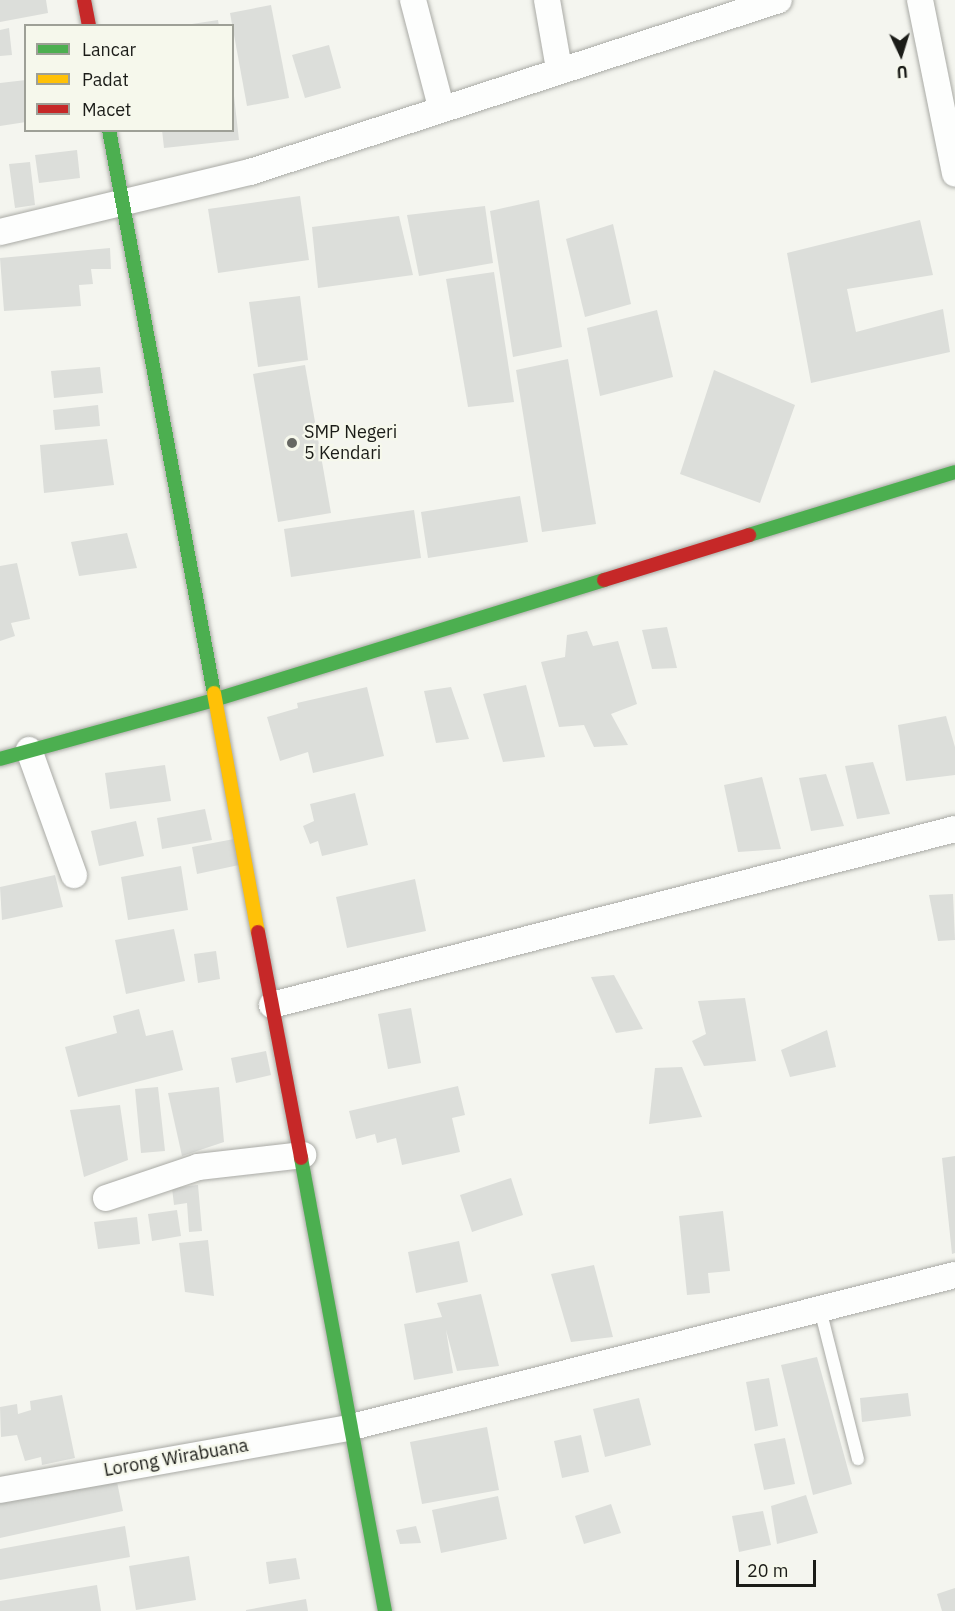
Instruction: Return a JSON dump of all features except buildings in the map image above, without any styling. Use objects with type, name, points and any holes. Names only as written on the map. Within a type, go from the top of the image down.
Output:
[{"type":"street","points":[[84,0],[89,24]]},
{"type":"street","points":[[413,0],[441,107]]},
{"type":"street","points":[[547,0],[559,69]]},
{"type":"street","points":[[0,232],[123,206],[250,172],[441,107],[779,0]]},
{"type":"street","points":[[920,0],[955,174]]},
{"type":"street","points":[[109,132],[214,700],[303,1155],[385,1611]]},
{"type":"street","points":[[0,759],[214,700],[955,472]]},
{"type":"street","points":[[29,750],[74,875]]},
{"type":"street","points":[[272,1005],[955,829]]},
{"type":"street","points":[[105,1198],[198,1167],[303,1155]]},
{"type":"street","name":"Lorong Wirabuana","points":[[0,1490],[352,1427],[955,1275]]},
{"type":"lane","points":[[820,1309],[858,1459]]},
{"type":"traffic: fast","points":[[109,132],[214,693]]},
{"type":"traffic: fast","points":[[749,535],[955,472]]},
{"type":"traffic: fast","points":[[0,759],[214,700],[604,580]]},
{"type":"traffic: fast","points":[[301,1158],[385,1611]]},
{"type":"traffic: slow","points":[[214,693],[258,932]]},
{"type":"traffic: jam","points":[[84,0],[89,24]]},
{"type":"traffic: jam","points":[[604,580],[749,535]]},
{"type":"traffic: jam","points":[[258,932],[301,1158]]},
{"type":"place","name":"SMP Negeri 5 Kendari","points":[[292,443]]}]
